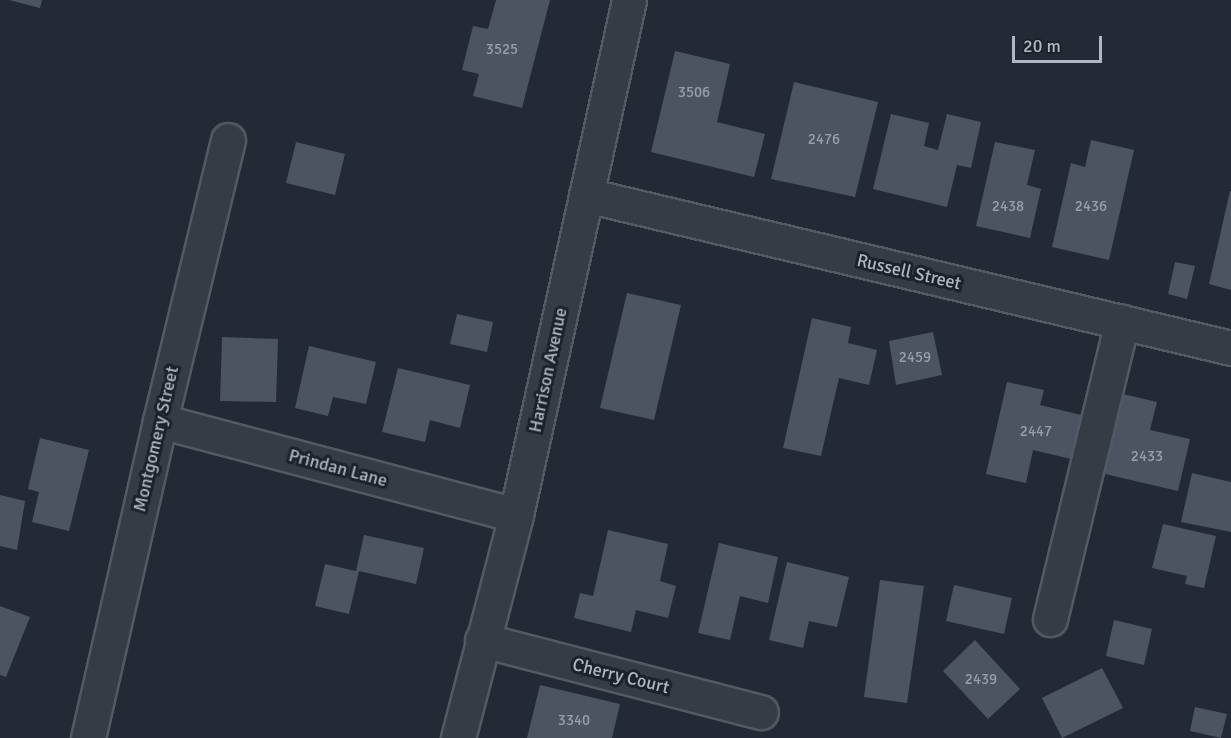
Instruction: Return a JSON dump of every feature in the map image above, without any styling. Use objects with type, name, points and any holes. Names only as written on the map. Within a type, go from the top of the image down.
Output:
[{"type":"street","name":"Harrison Avenue","points":[[458,738],[516,515],[629,0]]},
{"type":"street","name":"Montgomery Street","points":[[87,738],[228,140]]},
{"type":"street","name":"Russell Street","points":[[586,195],[1231,348]]},
{"type":"street","points":[[1050,619],[1122,322]]},
{"type":"street","name":"Prindan Lane","points":[[160,421],[516,515]]},
{"type":"street","name":"Cherry Court","points":[[482,640],[762,712]]},
{"type":"building","points":[[9,0],[42,0],[40,8]]},
{"type":"building","points":[[496,0],[550,0],[522,108],[473,96],[479,74],[462,70],[473,26],[488,29]]},
{"type":"building","points":[[675,51],[730,64],[717,122],[765,134],[754,177],[651,152]]},
{"type":"building","points":[[794,82],[878,102],[855,197],[771,179]]},
{"type":"building","points":[[891,114],[929,123],[924,146],[938,150],[947,114],[981,122],[971,168],[957,165],[947,207],[873,189]]},
{"type":"building","points":[[1091,140],[1134,150],[1109,260],[1052,247],[1071,163],[1085,167]]},
{"type":"building","points":[[296,142],[345,154],[335,195],[286,183]]},
{"type":"building","points":[[995,142],[1035,150],[1027,185],[1041,189],[1030,238],[976,226]]},
{"type":"building","points":[[1231,191],[1231,290],[1209,284]]},
{"type":"building","points":[[1175,262],[1195,266],[1187,299],[1168,294]]},
{"type":"building","points":[[627,293],[681,305],[654,420],[600,408]]},
{"type":"building","points":[[457,314],[493,322],[487,352],[450,344]]},
{"type":"building","points":[[812,318],[851,327],[848,343],[877,350],[869,385],[839,378],[821,456],[783,448]]},
{"type":"building","points":[[933,332],[942,375],[896,385],[889,341]]},
{"type":"building","points":[[222,337],[278,339],[276,402],[220,401]]},
{"type":"building","points":[[309,346],[376,362],[366,404],[333,397],[328,416],[295,408]]},
{"type":"building","points":[[398,368],[470,385],[460,428],[430,420],[425,442],[382,432]]},
{"type":"building","points":[[1007,382],[1044,390],[1040,405],[1081,415],[1071,459],[1033,450],[1026,483],[986,474]]},
{"type":"building","points":[[1123,394],[1157,402],[1150,430],[1190,439],[1178,491],[1105,474]]},
{"type":"building","points":[[40,438],[89,450],[69,531],[32,522],[39,492],[28,489]]},
{"type":"building","points":[[1192,473],[1231,482],[1231,532],[1181,522]]},
{"type":"building","points":[[0,495],[25,501],[17,550],[0,546]]},
{"type":"building","points":[[1163,524],[1216,536],[1204,588],[1185,584],[1187,576],[1152,568]]},
{"type":"building","points":[[608,530],[668,544],[660,581],[676,586],[668,618],[636,610],[631,632],[574,618],[580,593],[593,596]]},
{"type":"building","points":[[364,535],[424,548],[416,584],[359,571],[349,614],[315,606],[325,564],[356,571]]},
{"type":"building","points":[[719,543],[778,557],[768,603],[740,596],[730,640],[698,633]]},
{"type":"building","points":[[787,562],[849,577],[837,627],[809,621],[803,648],[769,640]]},
{"type":"building","points":[[880,580],[924,586],[907,703],[864,697]]},
{"type":"building","points":[[954,585],[1012,598],[1004,634],[946,621]]},
{"type":"building","points":[[0,606],[30,617],[6,677],[0,675]]},
{"type":"building","points":[[1114,620],[1152,629],[1144,665],[1106,656]]},
{"type":"building","points":[[975,640],[1020,689],[988,719],[943,671]]},
{"type":"building","points":[[1102,668],[1123,708],[1062,738],[1042,698]]},
{"type":"building","points":[[540,685],[620,704],[612,738],[527,738]]},
{"type":"building","points":[[1195,707],[1227,714],[1221,738],[1190,731]]}]
